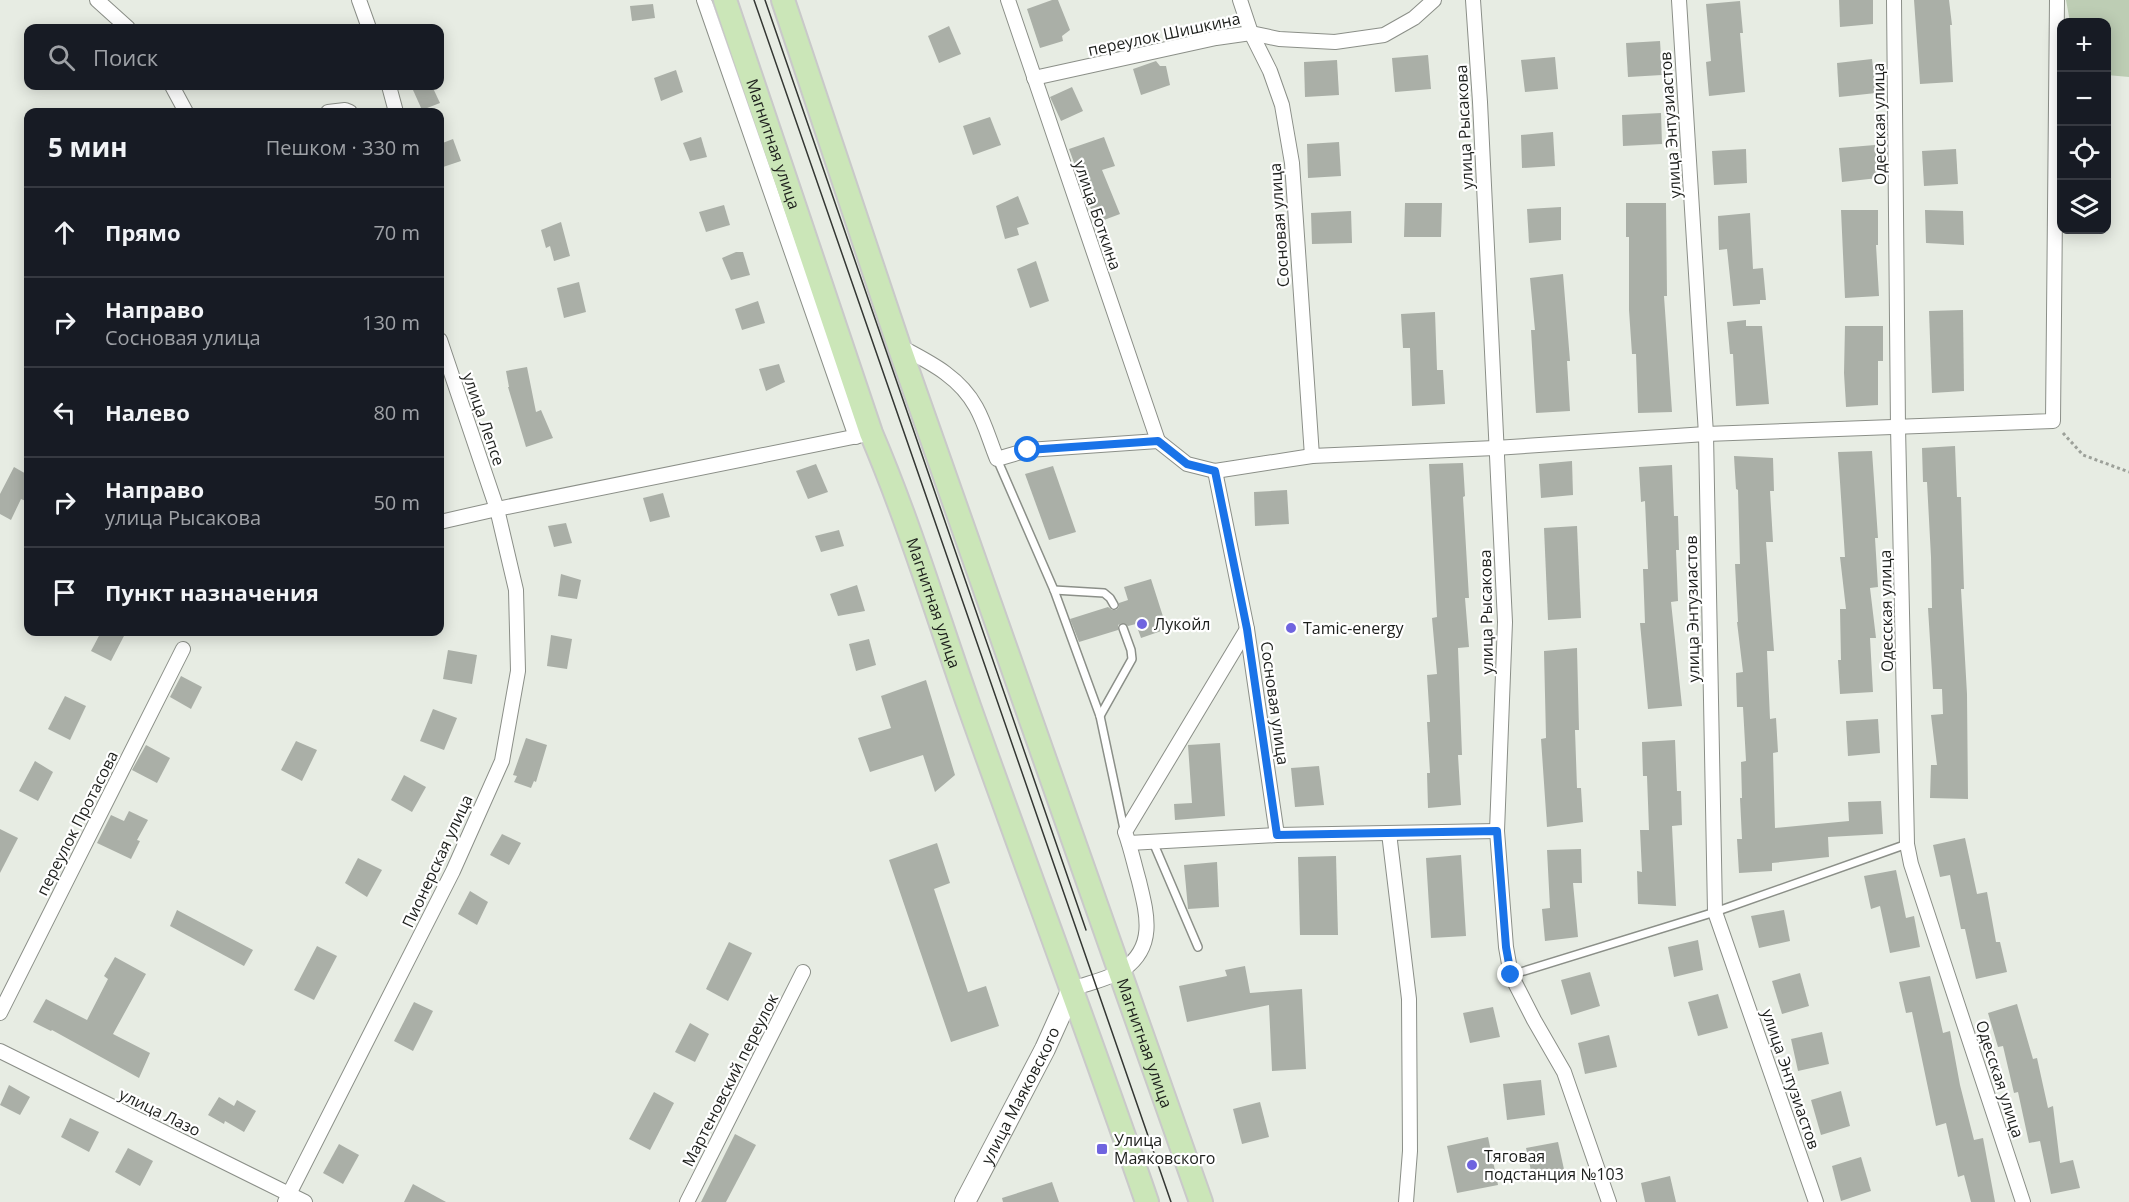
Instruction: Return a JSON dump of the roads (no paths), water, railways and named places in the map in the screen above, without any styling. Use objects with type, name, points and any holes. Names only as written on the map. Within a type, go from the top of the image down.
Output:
[{"type":"main road","name":"Магнитная улица","points":[[725,0],[864,435],[890,478],[969,706],[1147,1202]]},
{"type":"main road","name":"Магнитная улица","points":[[783,0],[900,346],[1201,1202]]},
{"type":"main road","name":"улица Маяковского","points":[[965,1202],[1045,1049],[1072,989]]},
{"type":"street","points":[[98,0],[124,24]]},
{"type":"street","points":[[359,0],[368,24]]},
{"type":"street","points":[[444,521],[864,435],[704,0]]},
{"type":"street","name":"улица Боткина","points":[[1008,0],[1158,441]]},
{"type":"street","name":"Сосновая улица","points":[[1240,0],[1251,33],[1270,71],[1282,105],[1292,163],[1312,456]]},
{"type":"street","name":"переулок Шишкина","points":[[1034,78],[1216,38],[1251,33],[1279,39],[1335,42],[1384,34],[1414,18],[1434,0]]},
{"type":"street","name":"улица Рысакова","points":[[1473,0],[1505,622],[1497,831],[1506,947],[1511,975],[1563,1072],[1609,1202]]},
{"type":"street","name":"улица Энтузиастов","points":[[1678,0],[1706,434],[1715,912],[1816,1202]]},
{"type":"street","name":"Одесская улица","points":[[1894,0],[1898,427],[1907,844],[1911,864],[2023,1202]]},
{"type":"street","points":[[900,346],[953,378],[968,392],[978,409],[997,459],[1028,450],[1158,441],[1187,464],[1215,471],[1312,456],[1496,448],[1706,434],[2053,421],[2057,0]]},
{"type":"street","points":[[174,90],[184,108]]},
{"type":"street","points":[[390,90],[395,108]]},
{"type":"street","name":"улица Лепсе","points":[[444,352],[497,509]]},
{"type":"street","name":"Сосновая улица","points":[[1215,471],[1247,629],[1277,835]]},
{"type":"street","name":"Пионерская улица","points":[[288,1198],[453,871],[502,761],[518,671],[518,659],[516,590],[497,509]]},
{"type":"street","points":[[1072,989],[1121,971],[1134,961],[1141,950],[1146,938],[1148,920],[1127,837],[1247,629]]},
{"type":"street","name":"переулок Протасова","points":[[0,1013],[183,649]]},
{"type":"street","points":[[1127,837],[1152,842],[1277,835],[1497,831]]},
{"type":"street","points":[[1389,832],[1409,999],[1410,1151],[1406,1202]]},
{"type":"street","name":"Мартеновский переулок","points":[[687,1202],[803,972]]},
{"type":"street","name":"улица Лазо","points":[[0,1051],[288,1198],[305,1202]]},
{"type":"lane","points":[[997,459],[1054,590],[1100,716],[1127,837]]},
{"type":"lane","points":[[1054,590],[1104,593],[1114,605]]},
{"type":"lane","points":[[1100,716],[1132,659],[1123,628]]},
{"type":"lane","points":[[1152,842],[1198,947]]},
{"type":"lane","points":[[1511,975],[1715,912],[1907,844]]},
{"type":"tram line","points":[[754,0],[1171,1202]]},
{"type":"tram line","points":[[765,0],[1086,930]]},
{"type":"place","name":"Лукойл","points":[[1142,624]]},
{"type":"place","name":"Tamic-energy","points":[[1291,628]]},
{"type":"place","name":"Улица Маяковского","points":[[1102,1149]]},
{"type":"place","name":"Тяговая подстанция №103","points":[[1472,1165]]}]
